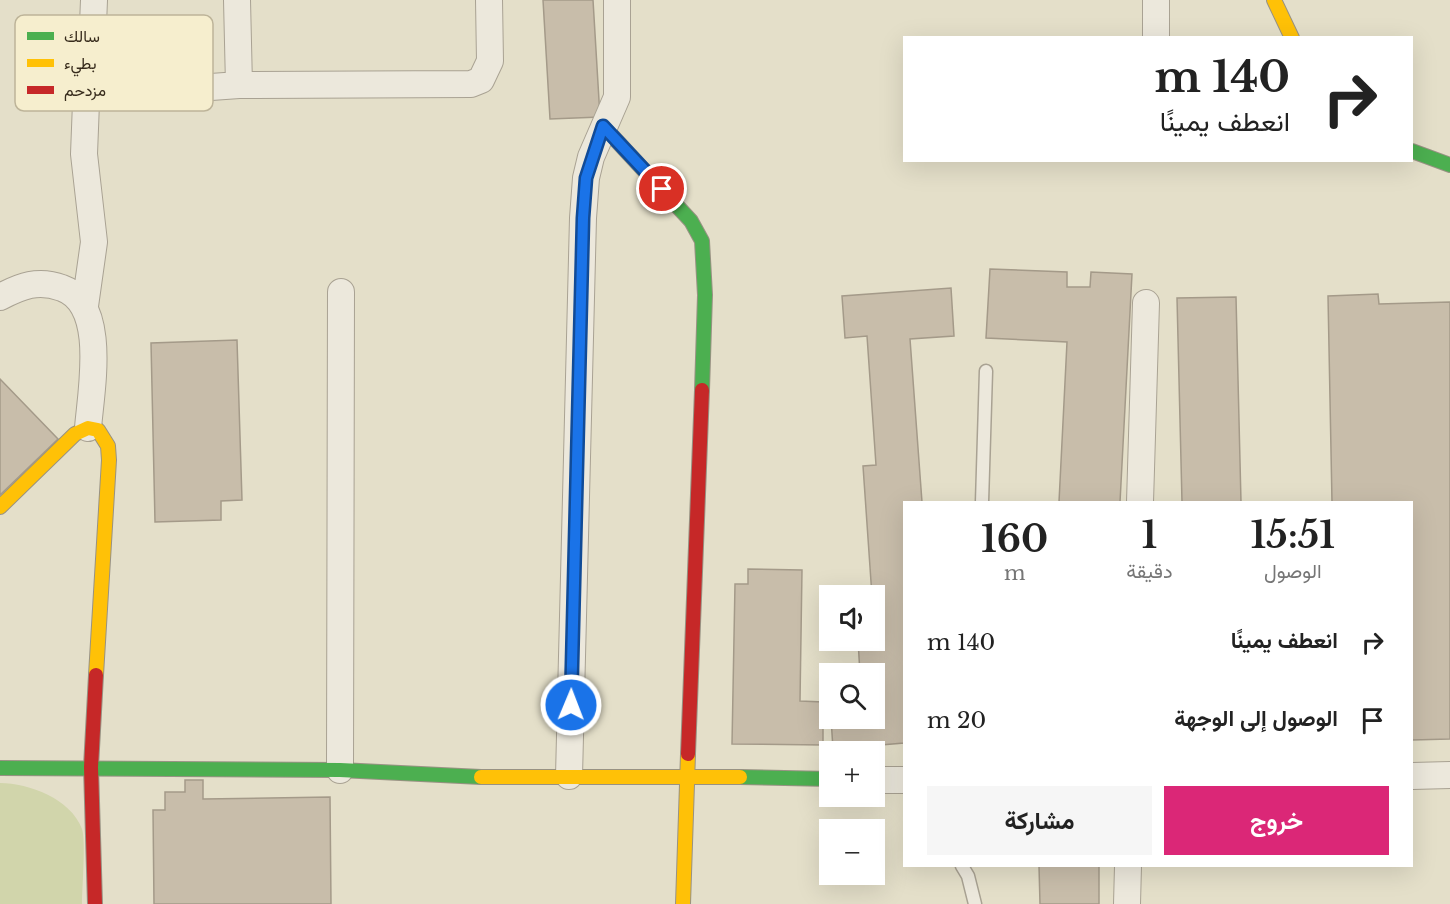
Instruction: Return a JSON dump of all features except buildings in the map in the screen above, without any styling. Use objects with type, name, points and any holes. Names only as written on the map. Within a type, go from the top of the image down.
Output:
[{"type":"street","points":[[93,15],[94,0]]},
{"type":"street","points":[[237,0],[239,85]]},
{"type":"street","points":[[213,87],[471,84],[481,80],[490,61],[489,0]]},
{"type":"street","points":[[569,776],[583,218],[586,178],[603,126],[617,97],[617,0]]},
{"type":"street","points":[[1156,0],[1156,36]]},
{"type":"street","points":[[1274,0],[1291,36]]},
{"type":"street","points":[[85,306],[92,273],[94,242],[84,154],[86,111]]},
{"type":"street","points":[[603,126],[692,220],[702,241],[705,295],[690,776],[683,904]]},
{"type":"street","points":[[1413,151],[1450,165]]},
{"type":"street","points":[[0,297],[21,286],[51,284],[71,291],[85,306],[91,326],[93,347],[88,429]]},
{"type":"street","points":[[340,292],[340,770]]},
{"type":"street","points":[[1140,501],[1146,303]]},
{"type":"street","points":[[0,507],[75,434],[88,429],[98,430],[104,437],[109,460],[91,767],[95,904]]},
{"type":"street","points":[[0,768],[340,770],[459,777],[690,776],[819,779]]},
{"type":"street","points":[[1413,776],[1450,775]]},
{"type":"street","points":[[885,780],[903,780]]},
{"type":"street","points":[[1127,904],[1128,867]]},
{"type":"lane","points":[[982,501],[986,371]]},
{"type":"lane","points":[[963,867],[968,876],[975,904]]},
{"type":"green space","points":[[0,783],[24,786],[48,795],[59,801],[77,818],[83,835],[82,904],[0,904]]},
{"type":"traffic: fast","points":[[603,126],[691,221],[702,241],[705,295],[702,390]]},
{"type":"traffic: fast","points":[[1413,151],[1450,165]]},
{"type":"traffic: fast","points":[[0,768],[340,770],[481,777]]},
{"type":"traffic: fast","points":[[740,777],[819,779]]},
{"type":"traffic: slow","points":[[1274,0],[1291,36]]},
{"type":"traffic: slow","points":[[0,507],[75,434],[88,428],[98,430],[108,446],[109,460],[96,675]]},
{"type":"traffic: slow","points":[[683,904],[688,754]]},
{"type":"traffic: slow","points":[[481,777],[740,777]]},
{"type":"traffic: jam","points":[[688,754],[702,390]]},
{"type":"traffic: jam","points":[[95,904],[91,767],[96,675]]},
{"type":"route","points":[[571,705],[583,218],[586,178],[603,126],[662,189]]}]
